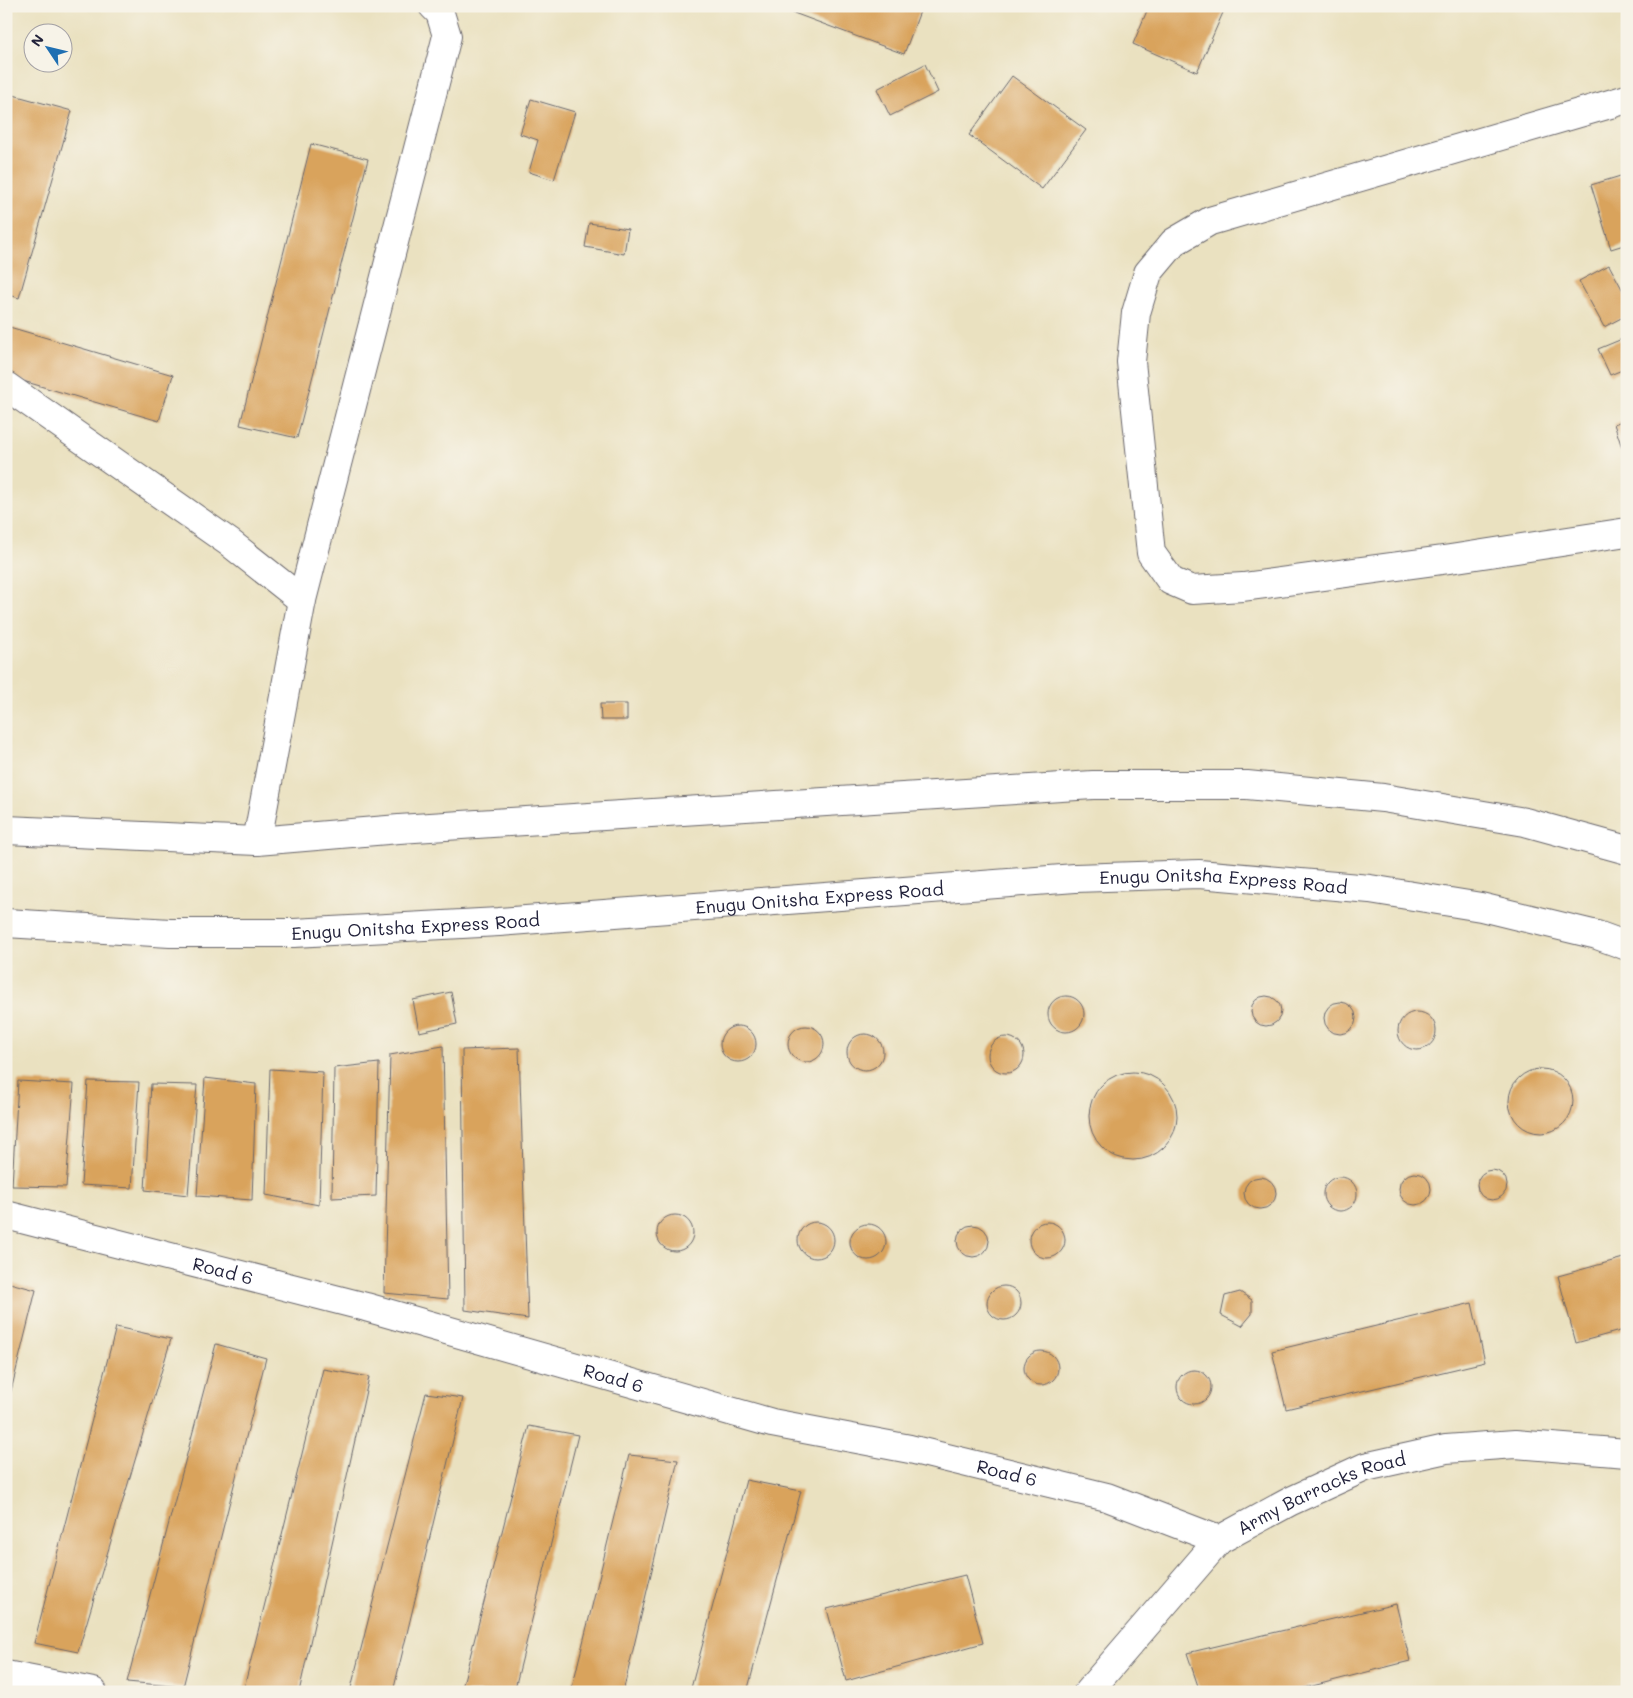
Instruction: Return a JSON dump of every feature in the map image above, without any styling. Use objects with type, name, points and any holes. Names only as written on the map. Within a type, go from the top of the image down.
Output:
[{"type":"main road","points":[[257,841],[302,600],[447,36],[440,13],[433,6]]},
{"type":"main road","points":[[1627,99],[1210,221],[1174,242],[1148,273],[1136,313],[1131,362],[1151,553],[1170,581],[1192,590],[1253,586],[1627,532]]},
{"type":"main road","points":[[6,386],[230,543],[302,600]]},
{"type":"main road","points":[[6,830],[257,841],[399,829],[1093,785],[1247,785],[1383,798],[1440,807],[1525,822],[1627,850]]},
{"type":"main road","name":"Enugu Onitsha Express Road","points":[[6,922],[170,933],[294,933],[499,922],[1075,878],[1199,874],[1370,889],[1481,907],[1597,935],[1627,946]]},
{"type":"main road","name":"Road 6","points":[[6,1215],[366,1307],[772,1423],[910,1450],[1107,1498],[1219,1540]]},
{"type":"main road","name":"Army Barracks Road","points":[[1088,1692],[1219,1540],[1291,1501],[1366,1467],[1438,1451],[1515,1444],[1627,1453]]},
{"type":"main road","points":[[6,1675],[93,1692]]},
{"type":"building","points":[[775,6],[922,6],[904,54]]},
{"type":"building","points":[[1149,6],[1221,6],[1225,8],[1197,72],[1133,44]]},
{"type":"building","points":[[925,64],[938,92],[890,116],[877,89]]},
{"type":"building","points":[[1012,76],[1086,130],[1042,189],[969,135]]},
{"type":"building","points":[[6,93],[72,111],[19,298],[6,294]]},
{"type":"building","points":[[531,99],[575,112],[554,180],[529,172],[538,140],[520,134]]},
{"type":"building","points":[[311,144],[368,159],[297,438],[240,425]]},
{"type":"building","points":[[1627,174],[1627,244],[1611,249],[1591,185]]},
{"type":"building","points":[[589,223],[628,229],[624,254],[585,247]]},
{"type":"building","points":[[1609,265],[1627,298],[1627,315],[1604,327],[1579,281]]},
{"type":"building","points":[[6,326],[173,375],[159,421],[6,376]]},
{"type":"building","points":[[1627,337],[1627,368],[1610,375],[1598,349]]},
{"type":"building","points":[[1627,419],[1627,459],[1626,459],[1614,424]]},
{"type":"building","points":[[600,704],[627,704],[627,720],[601,720]]},
{"type":"building","points":[[451,992],[457,1024],[419,1032],[413,1000]]},
{"type":"building","points":[[1066,996],[1073,997],[1079,1001],[1083,1007],[1083,1021],[1079,1027],[1073,1031],[1066,1032],[1059,1031],[1053,1027],[1049,1021],[1048,1014],[1049,1007],[1053,1001],[1059,997]]},
{"type":"building","points":[[1266,996],[1277,1000],[1281,1011],[1277,1022],[1266,1026],[1255,1022],[1251,1011],[1255,1000]]},
{"type":"building","points":[[1340,1002],[1346,1003],[1351,1007],[1355,1012],[1355,1024],[1351,1029],[1346,1033],[1340,1034],[1334,1033],[1329,1029],[1325,1024],[1324,1018],[1325,1012],[1329,1007],[1334,1003]]},
{"type":"building","points":[[1417,1012],[1431,1017],[1436,1031],[1431,1045],[1417,1050],[1403,1045],[1398,1031],[1403,1017]]},
{"type":"building","points":[[738,1026],[751,1031],[756,1044],[751,1057],[738,1062],[725,1057],[720,1044],[725,1031]]},
{"type":"building","points":[[806,1026],[819,1031],[824,1044],[819,1057],[806,1062],[793,1057],[788,1044],[793,1031]]},
{"type":"building","points":[[865,1034],[878,1039],[883,1052],[878,1065],[865,1070],[852,1065],[847,1052],[852,1039]]},
{"type":"building","points":[[1006,1037],[1019,1042],[1024,1055],[1019,1068],[1006,1073],[993,1068],[988,1055],[993,1042]]},
{"type":"building","points":[[443,1046],[448,1299],[384,1293],[390,1055]]},
{"type":"building","points":[[519,1048],[528,1319],[465,1310],[462,1050]]},
{"type":"building","points":[[379,1063],[376,1196],[332,1198],[334,1068]]},
{"type":"building","points":[[270,1069],[323,1072],[319,1205],[266,1195]]},
{"type":"building","points":[[1541,1069],[1553,1071],[1564,1078],[1571,1089],[1573,1101],[1571,1113],[1564,1124],[1553,1131],[1541,1133],[1529,1131],[1518,1124],[1511,1113],[1509,1101],[1511,1089],[1518,1078],[1529,1071]]},
{"type":"building","points":[[1133,1072],[1150,1076],[1164,1085],[1173,1099],[1177,1116],[1173,1133],[1164,1147],[1150,1156],[1133,1160],[1116,1156],[1102,1147],[1093,1133],[1089,1116],[1093,1099],[1102,1085],[1116,1076]]},
{"type":"building","points":[[205,1078],[256,1084],[252,1200],[197,1196]]},
{"type":"building","points":[[18,1081],[74,1084],[66,1187],[12,1186]]},
{"type":"building","points":[[88,1081],[139,1082],[132,1188],[81,1185]]},
{"type":"building","points":[[151,1084],[197,1085],[188,1195],[145,1190]]},
{"type":"building","points":[[1492,1170],[1498,1171],[1506,1179],[1506,1191],[1498,1199],[1492,1200],[1486,1199],[1478,1191],[1477,1185],[1478,1179],[1486,1171]]},
{"type":"building","points":[[1415,1173],[1426,1178],[1431,1189],[1426,1200],[1415,1205],[1404,1200],[1399,1189],[1404,1178]]},
{"type":"building","points":[[1260,1177],[1266,1178],[1271,1182],[1275,1187],[1275,1199],[1271,1204],[1266,1208],[1260,1209],[1254,1208],[1249,1204],[1245,1199],[1244,1193],[1245,1187],[1249,1182],[1254,1178]]},
{"type":"building","points":[[1340,1177],[1352,1182],[1357,1194],[1352,1206],[1340,1211],[1328,1206],[1323,1194],[1328,1182]]},
{"type":"building","points":[[675,1215],[688,1220],[693,1233],[688,1246],[675,1251],[662,1246],[657,1233],[662,1220]]},
{"type":"building","points":[[816,1222],[823,1223],[829,1227],[833,1233],[833,1247],[829,1253],[823,1257],[816,1258],[809,1257],[803,1253],[799,1247],[798,1240],[799,1233],[803,1227],[809,1223]]},
{"type":"building","points":[[1047,1222],[1054,1223],[1060,1227],[1064,1233],[1064,1247],[1060,1253],[1054,1257],[1047,1258],[1040,1257],[1034,1253],[1030,1247],[1029,1240],[1030,1233],[1034,1227],[1040,1223]]},
{"type":"building","points":[[868,1224],[881,1229],[886,1242],[881,1255],[868,1260],[855,1255],[850,1242],[855,1229]]},
{"type":"building","points":[[973,1225],[979,1226],[984,1230],[988,1235],[988,1247],[984,1252],[979,1256],[973,1257],[967,1256],[962,1252],[958,1247],[957,1241],[958,1235],[962,1230],[967,1226]]},
{"type":"building","points":[[1627,1257],[1627,1329],[1576,1343],[1558,1276]]},
{"type":"building","points":[[6,1282],[36,1290],[7,1407],[6,1407]]},
{"type":"building","points":[[1004,1286],[1011,1287],[1016,1291],[1020,1296],[1020,1310],[1016,1315],[1011,1319],[1004,1320],[997,1319],[992,1315],[988,1310],[987,1303],[988,1296],[992,1291],[997,1287]]},
{"type":"building","points":[[1240,1292],[1252,1300],[1252,1314],[1242,1326],[1221,1315],[1225,1296]]},
{"type":"building","points":[[1472,1303],[1485,1362],[1286,1409],[1272,1351]]},
{"type":"building","points":[[116,1327],[171,1339],[78,1652],[34,1643]]},
{"type":"building","points":[[216,1344],[266,1358],[183,1687],[127,1682]]},
{"type":"building","points":[[1041,1351],[1048,1352],[1053,1356],[1057,1361],[1057,1375],[1053,1380],[1048,1384],[1041,1385],[1034,1384],[1029,1380],[1025,1375],[1024,1368],[1025,1361],[1029,1356],[1034,1352]]},
{"type":"building","points":[[323,1369],[369,1377],[299,1692],[243,1692]]},
{"type":"building","points":[[1194,1370],[1201,1371],[1206,1375],[1210,1380],[1210,1394],[1206,1399],[1201,1403],[1194,1404],[1187,1403],[1182,1399],[1178,1394],[1177,1387],[1178,1380],[1182,1375],[1187,1371]]},
{"type":"building","points":[[426,1393],[463,1398],[393,1692],[350,1692]]},
{"type":"building","points":[[529,1426],[578,1435],[514,1692],[461,1692]]},
{"type":"building","points":[[629,1455],[678,1460],[623,1692],[571,1692]]},
{"type":"building","points":[[746,1480],[801,1491],[747,1692],[690,1692]]},
{"type":"building","points":[[965,1575],[983,1643],[846,1681],[827,1609]]},
{"type":"building","points":[[1396,1604],[1410,1661],[1289,1692],[1200,1692],[1187,1653]]}]
